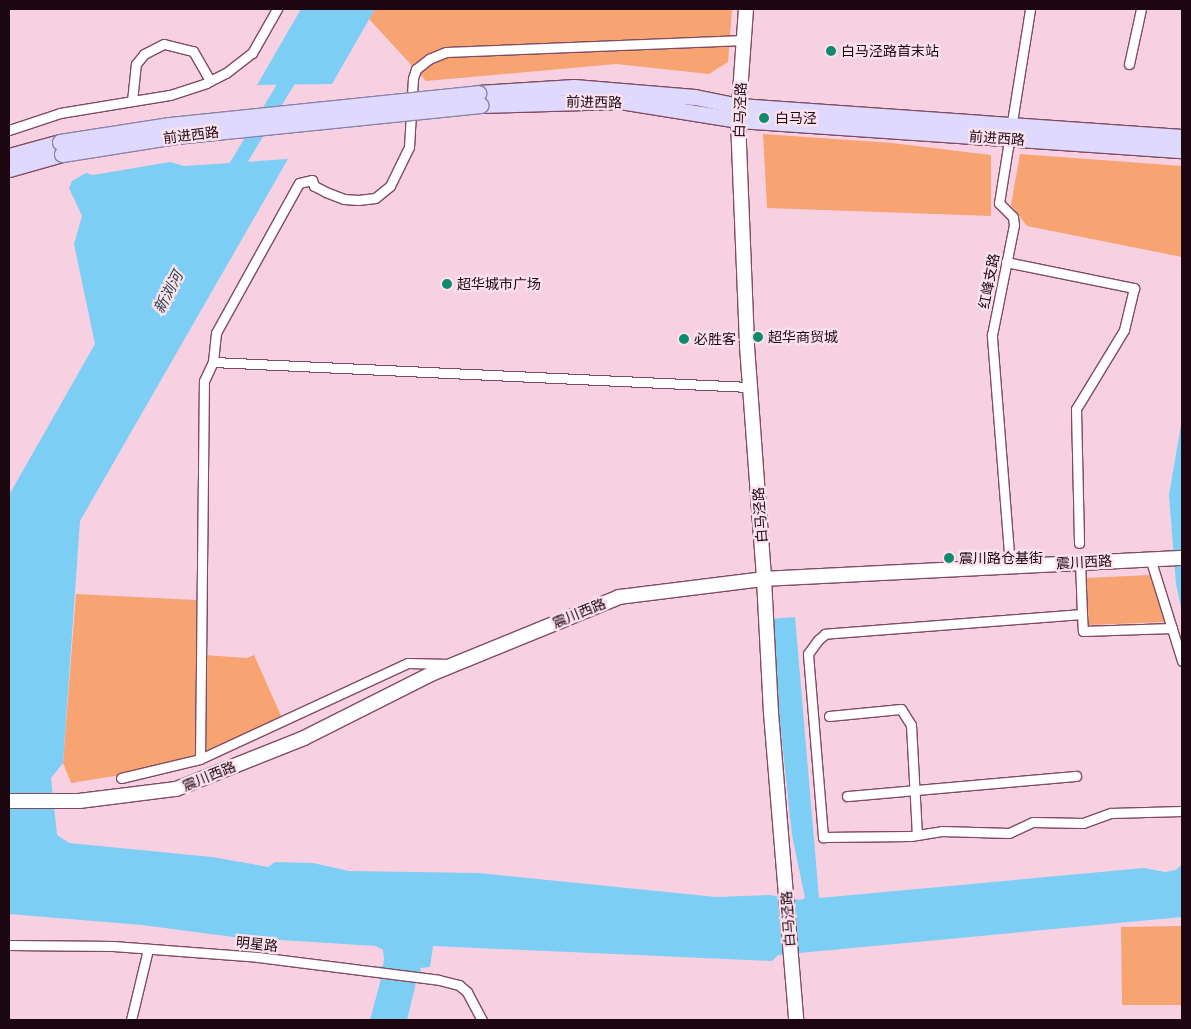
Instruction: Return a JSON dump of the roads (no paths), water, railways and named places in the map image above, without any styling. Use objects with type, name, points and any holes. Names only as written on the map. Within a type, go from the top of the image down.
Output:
[{"type":"main road","name":"白马泾路","points":[[746,9],[738,113],[750,387],[764,578],[771,713],[796,1020]]},
{"type":"main road","name":"前进西路","points":[[9,156],[61,148],[479,99],[620,101],[738,113],[1011,132],[1182,150]]},
{"type":"main road","name":"前进西路","points":[[1011,132],[1182,137]]},
{"type":"main road","name":"前进西路","points":[[9,169],[61,148]]},
{"type":"main road","name":"震川西路","points":[[9,802],[79,801],[176,789],[304,738],[456,664],[620,597],[764,578],[1177,558]]},
{"type":"street","points":[[9,130],[60,113],[170,95],[210,80],[252,53],[277,9]]},
{"type":"street","name":"红峰支路","points":[[1010,566],[992,335],[1014,225],[1013,217],[999,203],[1030,9]]},
{"type":"street","points":[[1129,64],[1141,9]]},
{"type":"street","points":[[200,759],[204,381],[213,362],[216,333],[300,183],[312,180],[314,186],[326,192],[344,199],[358,200],[375,198],[390,186],[409,147],[412,78],[416,69],[430,59],[446,52],[744,40]]},
{"type":"street","points":[[132,101],[136,64],[144,54],[164,44],[193,51],[210,80]]},
{"type":"street","points":[[1006,262],[1134,288],[1124,330],[1076,409],[1079,543]]},
{"type":"street","points":[[213,362],[750,387]]},
{"type":"street","points":[[1150,558],[1182,662]]},
{"type":"street","points":[[1080,562],[1083,631],[1172,628]]},
{"type":"street","points":[[1082,614],[825,634],[818,640],[808,654],[824,837],[917,835],[942,831],[1009,833],[1033,822],[1083,823],[1111,813],[1182,811]]},
{"type":"street","points":[[121,778],[200,759],[408,663],[456,664]]},
{"type":"street","points":[[829,716],[901,709],[911,725],[917,835]]},
{"type":"street","points":[[847,796],[1076,776]]},
{"type":"street","name":"明星路","points":[[9,945],[148,949],[258,957],[439,980],[459,985],[467,992],[482,1020]]},
{"type":"street","points":[[131,1020],[148,949]]},
{"type":"water","points":[[301,9],[375,9],[332,84],[257,85]]},
{"type":"water","points":[[288,159],[80,521],[63,763],[51,778],[57,835],[69,843],[212,857],[268,867],[275,862],[313,863],[349,871],[479,873],[716,897],[769,895],[801,900],[805,898],[792,835],[769,619],[795,617],[819,898],[1144,868],[1165,872],[1176,870],[1182,864],[1182,917],[778,955],[772,961],[433,946],[430,967],[420,968],[422,974],[374,967],[383,966],[384,959],[383,950],[376,946],[233,937],[142,925],[9,914],[9,495],[95,344],[74,244],[82,216],[69,188],[72,181],[86,173],[93,175],[170,162],[184,166]]},
{"type":"water","points":[[1182,419],[1182,612],[1176,584],[1169,495]]},
{"type":"water","points":[[381,979],[416,983],[407,1020],[370,1020]]},
{"type":"waterway","name":"新浏河","points":[[228,179],[296,66]]},
{"type":"place","name":"白马泾路首末站","points":[[831,51]]},
{"type":"place","name":"白马泾","points":[[764,118]]},
{"type":"place","name":"超华城市广场","points":[[447,284]]},
{"type":"place","name":"超华商贸城","points":[[758,337]]},
{"type":"place","name":"必胜客","points":[[684,339]]},
{"type":"place","name":"震川路仓基街","points":[[949,558]]}]
